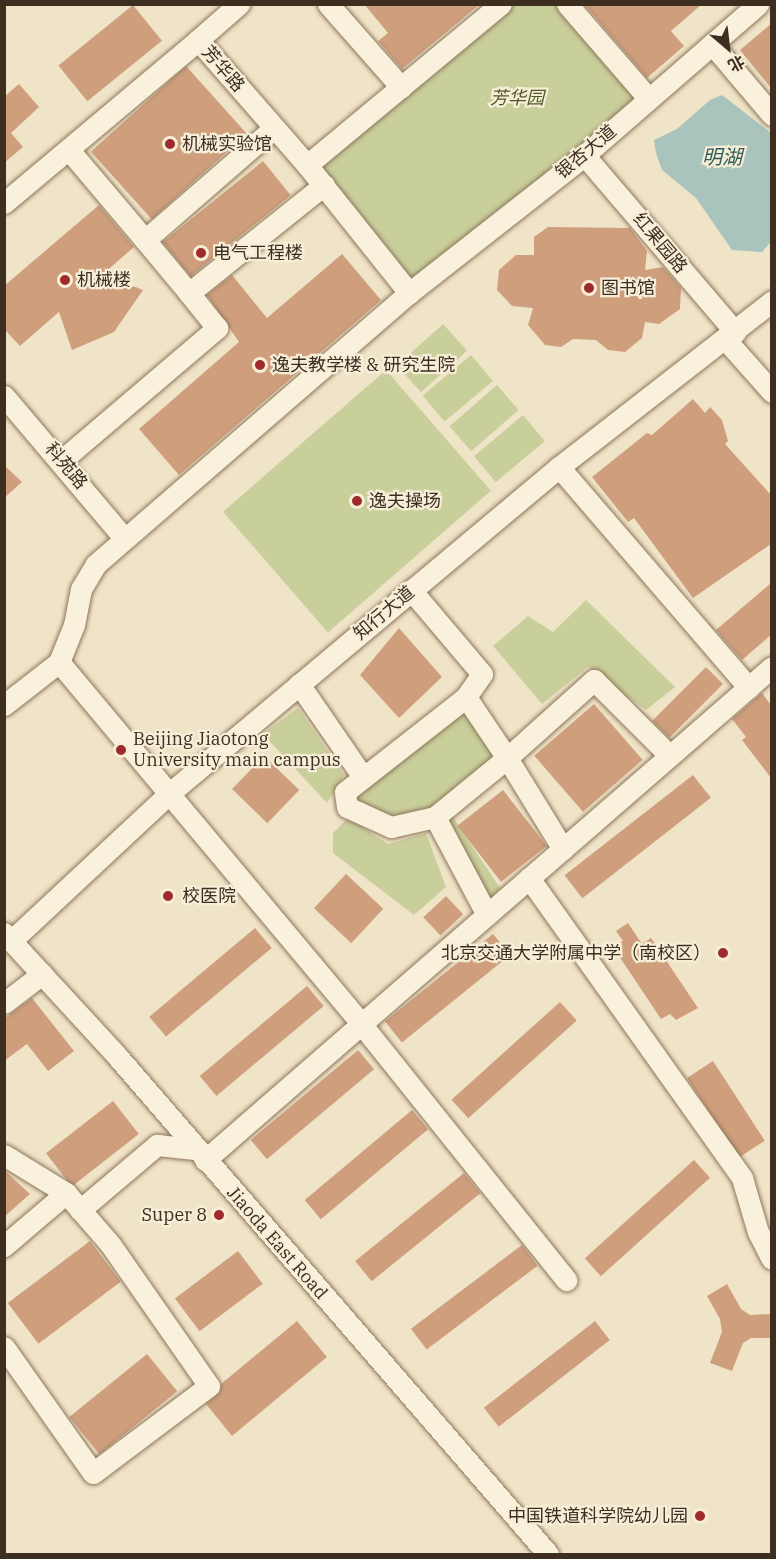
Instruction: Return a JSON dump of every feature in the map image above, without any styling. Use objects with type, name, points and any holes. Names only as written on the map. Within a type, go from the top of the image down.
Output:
[{"type":"street","points":[[198,40],[239,4]]},
{"type":"street","points":[[327,4],[401,87]]},
{"type":"street","points":[[307,165],[501,4]]},
{"type":"street","points":[[567,4],[649,99]]},
{"type":"street","name":"银杏大道","points":[[59,662],[74,625],[81,589],[96,564],[409,293],[584,155],[758,4]]},
{"type":"street","name":"芳华路","points":[[4,203],[198,40],[324,185],[409,293]]},
{"type":"street","points":[[712,44],[771,115]]},
{"type":"street","points":[[145,240],[274,128]]},
{"type":"street","points":[[62,460],[217,328],[69,150]]},
{"type":"street","name":"红果园路","points":[[584,155],[730,336],[771,392]]},
{"type":"street","points":[[189,293],[324,185]]},
{"type":"street","name":"知行大道","points":[[8,937],[171,792],[411,590],[559,467],[730,336],[771,301]]},
{"type":"street","name":"科苑路","points":[[4,396],[62,460],[125,539]]},
{"type":"street","points":[[559,467],[749,688]]},
{"type":"street","points":[[411,590],[482,674],[466,697],[345,792],[347,807],[391,827],[435,817],[507,758],[594,680],[670,756]]},
{"type":"street","points":[[4,705],[59,662],[171,792],[362,1025],[566,1280]]},
{"type":"street","points":[[80,1210],[157,1145],[200,1154],[362,1025],[771,667]]},
{"type":"street","points":[[299,684],[363,777]]},
{"type":"street","points":[[466,697],[563,849]]},
{"type":"street","points":[[435,817],[487,915]]},
{"type":"street","points":[[529,878],[742,1178],[758,1232],[771,1259]]},
{"type":"street","name":"Jiaoda East Road","points":[[8,937],[548,1554]]},
{"type":"street","points":[[4,1003],[42,974]]},
{"type":"street","points":[[4,1155],[66,1193],[110,1244],[209,1386],[93,1473],[4,1347]]},
{"type":"street","points":[[4,1246],[66,1193]]},
{"type":"green space","name":"芳华园","points":[[501,5],[561,5],[646,102],[406,288],[313,161]]},
{"type":"green space","points":[[443,324],[467,351],[421,392],[397,365]]},
{"type":"green space","points":[[471,355],[493,381],[445,422],[423,395]]},
{"type":"green space","name":"逸夫操场","points":[[386,370],[491,491],[328,632],[223,512]]},
{"type":"green space","points":[[497,385],[519,410],[471,451],[449,426]]},
{"type":"green space","points":[[523,415],[545,441],[496,482],[474,456]]},
{"type":"green space","points":[[586,600],[675,687],[646,710],[588,667],[542,704],[493,646],[528,616],[553,632]]},
{"type":"green space","points":[[298,708],[344,775],[327,803],[263,734]]},
{"type":"green space","points":[[466,709],[499,756],[433,811],[396,820],[358,804],[356,794]]},
{"type":"green space","points":[[451,814],[500,888],[487,902],[442,824]]},
{"type":"green space","points":[[348,818],[388,844],[426,833],[446,887],[414,915],[333,853],[333,833]]},
{"type":"water","name":"明湖","points":[[722,95],[771,133],[771,242],[762,252],[732,250],[696,198],[662,170],[656,153],[654,140],[677,129],[710,100]]},
{"type":"building","points":[[364,4],[480,4],[402,69],[378,41],[388,33]]},
{"type":"building","points":[[584,4],[702,4],[671,31],[684,46],[647,78]]},
{"type":"building","points":[[133,5],[162,41],[87,101],[58,65]]},
{"type":"building","points":[[771,24],[771,88],[740,50]]},
{"type":"building","name":"机械实验馆","points":[[186,66],[247,134],[152,219],[91,152]]},
{"type":"building","points":[[19,84],[39,107],[11,133],[23,147],[4,163],[4,97]]},
{"type":"building","points":[[263,161],[291,195],[190,276],[163,242]]},
{"type":"building","name":"机械楼","points":[[99,205],[134,247],[103,274],[143,290],[114,332],[72,350],[59,312],[20,346],[4,329],[4,286]]},
{"type":"building","name":"图书馆","points":[[548,227],[630,228],[647,251],[645,270],[663,267],[681,288],[680,309],[659,324],[645,322],[642,338],[625,352],[608,350],[596,340],[573,339],[561,347],[545,345],[528,325],[533,308],[512,306],[497,290],[499,270],[516,255],[534,255],[534,237]]},
{"type":"building","name":"逸夫教学楼 & 研究生院","points":[[342,254],[381,300],[179,475],[139,429],[239,342],[207,295],[232,275],[267,318]]},
{"type":"building","points":[[693,399],[705,413],[710,407],[722,420],[728,441],[725,444],[771,495],[771,544],[693,598],[634,518],[628,522],[592,477],[647,433],[652,435]]},
{"type":"building","points":[[4,465],[22,482],[4,498]]},
{"type":"building","points":[[771,583],[771,635],[742,660],[716,630]]},
{"type":"building","points":[[399,628],[442,677],[399,718],[360,675]]},
{"type":"building","points":[[706,667],[723,684],[669,738],[652,721]]},
{"type":"building","points":[[762,693],[771,705],[771,778],[742,740],[746,737],[732,719]]},
{"type":"building","points":[[594,704],[643,760],[583,812],[534,756]]},
{"type":"building","points":[[264,756],[299,790],[267,823],[232,789]]},
{"type":"building","points":[[693,775],[711,798],[582,898],[565,875]]},
{"type":"building","points":[[503,790],[547,846],[501,882],[457,826]]},
{"type":"building","points":[[346,874],[383,909],[351,943],[314,908]]},
{"type":"building","points":[[446,896],[463,914],[440,935],[423,917]]},
{"type":"building","points":[[628,923],[642,944],[651,938],[698,1008],[676,1020],[670,1014],[661,1019],[613,947],[623,941],[616,931]]},
{"type":"building","points":[[255,928],[272,948],[166,1037],[149,1017]]},
{"type":"building","points":[[493,934],[510,955],[402,1042],[385,1021]]},
{"type":"building","points":[[307,986],[324,1006],[216,1096],[200,1076]]},
{"type":"building","points":[[32,998],[74,1051],[48,1071],[27,1044],[4,1061],[4,1019]]},
{"type":"building","points":[[560,1002],[577,1021],[468,1118],[452,1100]]},
{"type":"building","points":[[358,1050],[374,1069],[267,1159],[251,1140]]},
{"type":"building","points":[[713,1061],[765,1141],[739,1158],[687,1078]]},
{"type":"building","points":[[113,1101],[139,1134],[72,1186],[46,1153]]},
{"type":"building","points":[[412,1110],[428,1129],[321,1219],[305,1200]]},
{"type":"building","points":[[694,1160],[710,1178],[601,1276],[585,1258]]},
{"type":"building","points":[[4,1170],[30,1194],[4,1217]]},
{"type":"building","points":[[464,1173],[480,1193],[372,1281],[355,1261]]},
{"type":"building","points":[[90,1241],[121,1282],[38,1344],[8,1303]]},
{"type":"building","points":[[522,1245],[538,1266],[427,1349],[411,1329]]},
{"type":"building","points":[[238,1251],[263,1284],[200,1331],[175,1299]]},
{"type":"building","points":[[727,1284],[741,1309],[750,1315],[771,1314],[771,1338],[751,1338],[743,1343],[732,1371],[710,1363],[722,1332],[720,1319],[707,1296]]},
{"type":"building","points":[[297,1321],[327,1357],[232,1436],[206,1404],[220,1392],[221,1384]]},
{"type":"building","points":[[595,1321],[610,1340],[499,1427],[484,1408]]},
{"type":"building","points":[[147,1354],[177,1391],[99,1454],[69,1417]]},
{"type":"place","name":"机械实验馆","points":[[170,144]]},
{"type":"place","name":"电气工程楼","points":[[201,253]]},
{"type":"place","name":"机械楼","points":[[65,280]]},
{"type":"place","name":"图书馆","points":[[589,288]]},
{"type":"place","name":"逸夫教学楼 & 研究生院","points":[[260,365]]},
{"type":"place","name":"逸夫操场","points":[[357,501]]},
{"type":"place","name":"Beijing Jiaotong University main campus","points":[[121,750]]},
{"type":"place","name":"校医院","points":[[168,896]]},
{"type":"place","name":"北京交通大学附属中学（南校区）","points":[[723,953]]},
{"type":"place","name":"Super 8","points":[[219,1215]]},
{"type":"place","name":"中国铁道科学院幼儿园","points":[[700,1516]]}]
